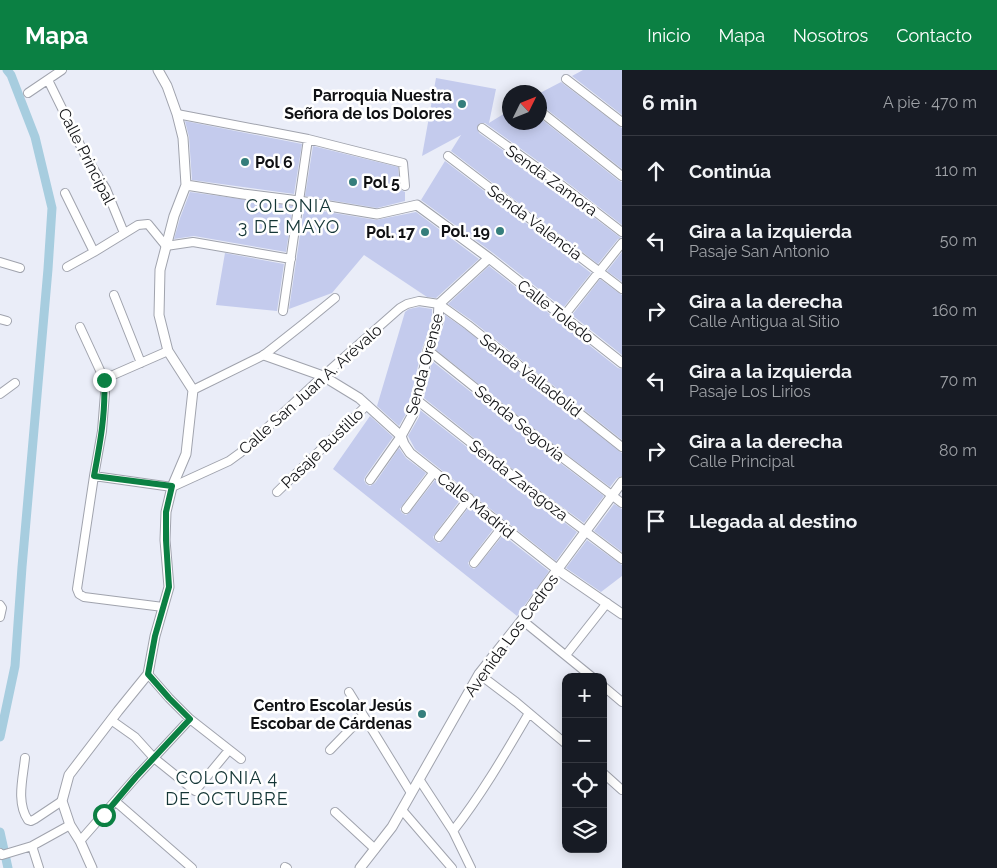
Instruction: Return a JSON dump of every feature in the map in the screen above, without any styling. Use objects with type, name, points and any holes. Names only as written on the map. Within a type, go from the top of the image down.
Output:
[{"type":"street","points":[[28,92],[62,70]]},
{"type":"street","points":[[92,868],[70,825],[62,801],[69,775],[148,674],[155,636],[169,587],[166,512],[172,486],[186,454],[193,390],[168,351],[159,315],[160,270],[174,216],[186,185],[183,138],[167,86],[158,70]]},
{"type":"street","points":[[566,79],[622,122]]},
{"type":"street","name":"Calle Principal","points":[[48,80],[84,155],[106,189],[124,233]]},
{"type":"street","points":[[177,114],[308,139],[403,163],[405,186]]},
{"type":"street","points":[[547,117],[622,176]]},
{"type":"street","name":"Senda Zamora","points":[[482,128],[562,185],[622,232]]},
{"type":"street","points":[[283,311],[308,139]]},
{"type":"street","name":"Senda Valencia","points":[[448,156],[622,289]]},
{"type":"street","points":[[186,185],[299,201]]},
{"type":"street","points":[[65,193],[94,252]]},
{"type":"street","name":"Calle Toledo","points":[[299,201],[377,214],[417,205],[489,258],[622,363]]},
{"type":"street","points":[[67,267],[138,225],[148,224],[166,246]]},
{"type":"street","points":[[166,246],[193,242],[291,259]]},
{"type":"street","points":[[563,317],[622,243]]},
{"type":"street","name":"Senda Orense","points":[[370,480],[401,436],[413,414],[428,350],[438,322],[439,304],[489,258]]},
{"type":"street","points":[[0,262],[20,268]]},
{"type":"street","points":[[114,295],[141,363]]},
{"type":"street","points":[[193,390],[264,355],[335,298]]},
{"type":"street","name":"Calle San Juan A. Arévalo","points":[[172,486],[229,461],[400,308],[419,301],[439,304]]},
{"type":"street","name":"Senda Valladolid","points":[[439,304],[622,447]]},
{"type":"street","points":[[80,327],[104,380],[105,393],[102,431],[77,589],[84,597],[163,607]]},
{"type":"street","name":"Senda Segovia","points":[[428,350],[622,503]]},
{"type":"street","points":[[104,380],[168,351]]},
{"type":"street","name":"Calle Madrid","points":[[264,355],[323,376],[358,398],[401,436],[410,453],[558,570],[622,614]]},
{"type":"street","points":[[0,394],[15,383]]},
{"type":"street","name":"Senda Zaragoza","points":[[417,400],[585,532],[622,558]]},
{"type":"street","name":"Pasaje Bustillo","points":[[277,492],[367,405]]},
{"type":"street","points":[[406,510],[434,472]]},
{"type":"street","points":[[94,476],[172,486]]},
{"type":"street","name":"Avenida Los Cedros","points":[[360,868],[392,828],[479,674],[522,620],[622,482]]},
{"type":"street","points":[[439,537],[468,498]]},
{"type":"street","points":[[474,563],[503,526]]},
{"type":"street","points":[[566,655],[607,603]]},
{"type":"street","points":[[0,604],[2,608],[0,617]]},
{"type":"street","points":[[522,620],[587,673]]},
{"type":"street","points":[[148,674],[190,719],[241,759]]},
{"type":"street","points":[[479,674],[562,741]]},
{"type":"street","points":[[607,689],[622,702]]},
{"type":"street","points":[[349,692],[411,794]]},
{"type":"street","points":[[453,831],[498,767],[529,713]]},
{"type":"street","points":[[330,750],[363,716]]},
{"type":"street","points":[[80,842],[190,719]]},
{"type":"street","points":[[111,720],[135,737],[154,758],[195,791],[228,750]]},
{"type":"street","points":[[25,758],[20,801],[28,820],[32,821],[62,801]]},
{"type":"street","points":[[607,777],[622,790]]},
{"type":"street","points":[[419,779],[453,831],[471,868]]},
{"type":"street","points":[[115,801],[190,867]]},
{"type":"street","points":[[402,810],[452,868]]},
{"type":"street","points":[[335,812],[375,849]]},
{"type":"street","points":[[1,854],[32,846],[70,825]]},
{"type":"street","points":[[32,846],[39,868]]},
{"type":"building","points":[[583,70],[622,70],[622,115],[572,76]]},
{"type":"building","points":[[436,78],[496,89],[489,123],[502,115],[502,130],[547,130],[547,124],[622,182],[622,225],[485,123],[480,123],[477,127],[479,133],[621,238],[618,239],[598,264],[451,151],[461,135],[422,156]]},
{"type":"building","points":[[561,82],[622,128],[622,169],[547,109],[547,89]]},
{"type":"building","name":"Pol 6","points":[[185,121],[302,144],[294,194],[192,180],[189,137]]},
{"type":"building","name":"Pol 5","points":[[313,146],[398,167],[400,187],[405,192],[405,201],[377,208],[305,196]]},
{"type":"building","name":"Pol. 19","points":[[445,161],[591,273],[563,308],[421,200]]},
{"type":"building","points":[[190,192],[293,206],[286,252],[194,236],[174,239]]},
{"type":"building","points":[[304,208],[376,220],[416,212],[479,259],[436,298],[427,297],[364,255],[332,293],[289,309]]},
{"type":"building","points":[[622,252],[622,282],[607,271]]},
{"type":"building","points":[[225,253],[284,264],[277,311],[216,305]]},
{"type":"building","points":[[489,266],[618,368],[622,369],[622,440],[471,320],[448,304]]},
{"type":"building","points":[[600,279],[622,295],[622,355],[572,315]]},
{"type":"building","points":[[419,307],[432,309],[432,321],[422,349],[407,412],[399,426],[377,406],[405,312]]},
{"type":"building","points":[[445,315],[622,453],[622,476],[617,478],[610,487],[558,448],[435,349],[444,324]]},
{"type":"building","points":[[432,361],[604,496],[584,523],[531,484],[424,398]]},
{"type":"building","points":[[420,410],[577,532],[556,561],[415,449],[408,436],[419,417]]},
{"type":"building","points":[[370,416],[393,437],[365,477],[366,484],[370,486],[375,483],[399,448],[406,458],[426,473],[400,509],[402,513],[406,515],[410,512],[435,480],[460,500],[433,537],[435,541],[439,543],[443,540],[469,507],[494,528],[468,563],[470,567],[474,569],[478,566],[503,535],[549,571],[517,616],[333,469]]},
{"type":"building","points":[[614,504],[622,509],[622,552],[594,531]]},
{"type":"building","points":[[587,540],[622,565],[622,576],[601,592],[566,568]]},
{"type":"waterway","points":[[0,737],[15,666],[52,208],[35,137],[11,75],[7,70]]},
{"type":"waterway","points":[[0,832],[8,868]]},
{"type":"place","name":"Parroquia Nuestra Señora de los Dolores","points":[[462,104]]},
{"type":"place","name":"Pol 6","points":[[245,162]]},
{"type":"place","name":"Pol 5","points":[[353,182]]},
{"type":"place","name":"Pol. 19","points":[[500,231]]},
{"type":"place","name":"Pol. 17","points":[[425,232]]},
{"type":"place","name":"Centro Escolar Jesús Escobar de Cárdenas","points":[[422,714]]},
{"type":"district","name":"COLONIA 3 DE MAYO","points":[[289,216]]},
{"type":"district","name":"COLONIA 4 DE OCTUBRE","points":[[227,788]]},
{"type":"route","points":[[104,380],[105,393],[102,431],[94,476],[172,486],[166,512],[169,587],[155,636],[148,674],[190,719],[136,777],[104,815]]}]
